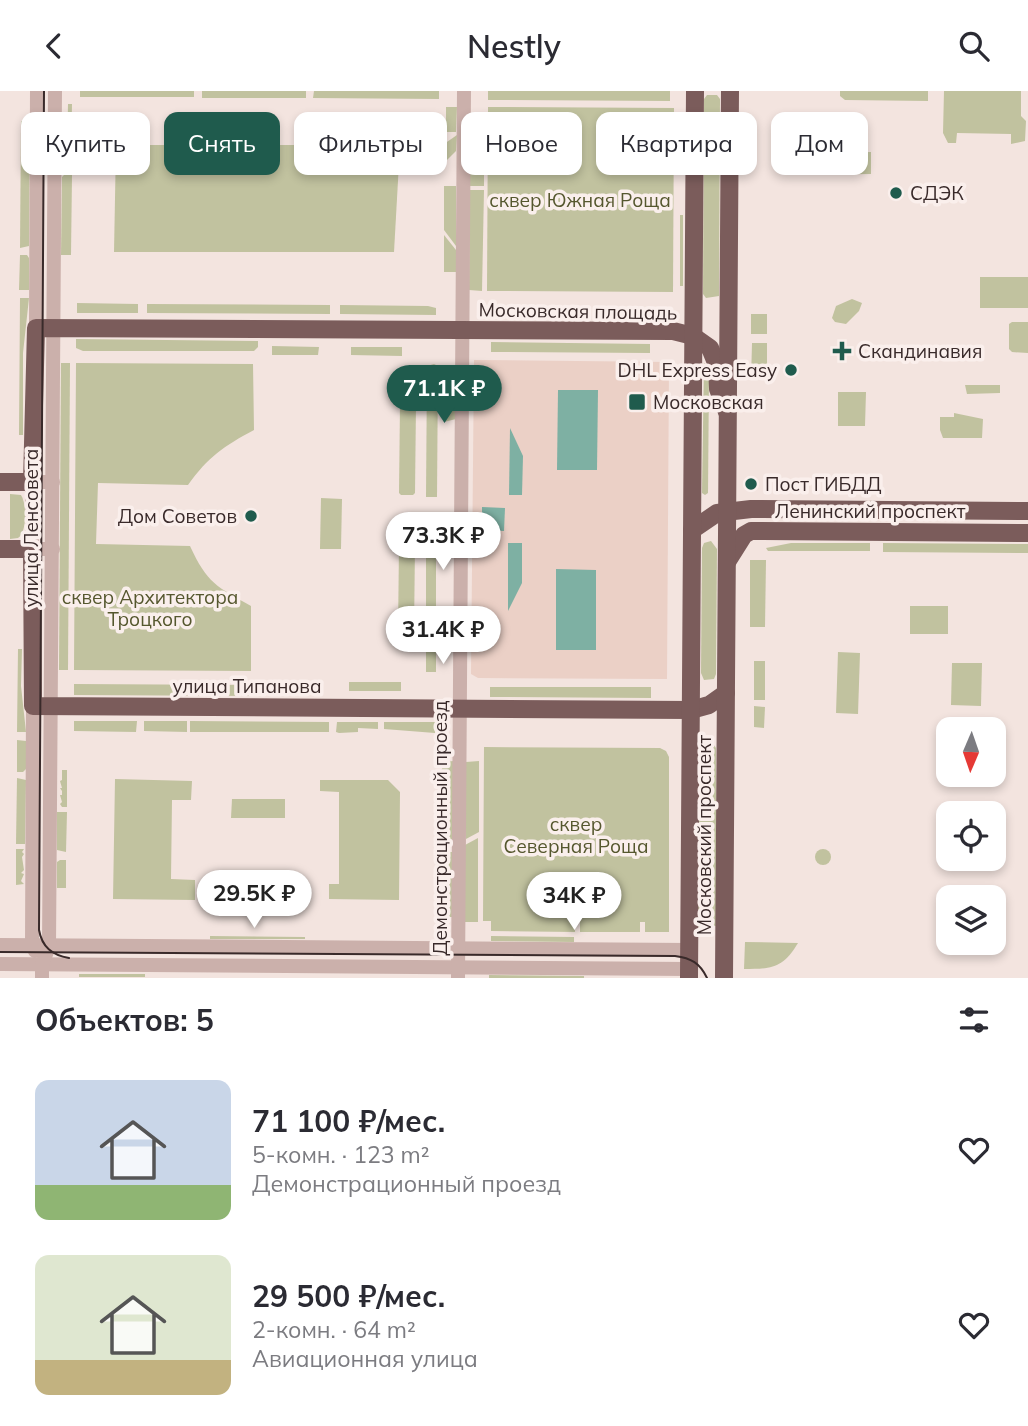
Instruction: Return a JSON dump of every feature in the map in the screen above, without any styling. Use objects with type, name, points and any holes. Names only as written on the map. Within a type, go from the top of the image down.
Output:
[{"type":"main road","name":"Московский проспект","points":[[689,973],[695,91]]},
{"type":"main road","name":"Московский проспект","points":[[724,978],[730,91]]},
{"type":"main road","points":[[44,328],[462,330]]},
{"type":"main road","name":"улица Ленсовета","points":[[32,482],[44,328]]},
{"type":"main road","name":"Московская площадь","points":[[462,330],[673,331],[693,336]]},
{"type":"main road","name":"Московский проспект","points":[[693,336],[710,348],[715,357],[718,389],[727,412]]},
{"type":"main road","points":[[0,482],[32,482]]},
{"type":"main road","points":[[692,530],[709,518],[727,511]]},
{"type":"main road","name":"Ленинский проспект","points":[[727,511],[1028,511]]},
{"type":"main road","name":"Ленинский проспект","points":[[727,562],[744,535],[751,531],[1028,533]]},
{"type":"main road","points":[[0,549],[32,549]]},
{"type":"main road","name":"улица Ленсовета","points":[[32,549],[42,706]]},
{"type":"main road","name":"Московский проспект","points":[[691,710],[709,705],[726,693]]},
{"type":"main road","name":"улица Типанова","points":[[42,706],[460,708]]},
{"type":"main road","points":[[460,708],[691,710]]},
{"type":"street","name":"улица Ленсовета","points":[[37,91],[44,328],[53,482],[32,946],[42,971]]},
{"type":"street","name":"улица Ленсовета","points":[[44,328],[55,91]]},
{"type":"street","name":"Демонстрационный проезд","points":[[458,973],[464,91]]},
{"type":"street","name":"улица Ленсовета","points":[[32,482],[32,549]]},
{"type":"street","points":[[32,482],[53,482]]},
{"type":"street","points":[[32,549],[52,549]]},
{"type":"street","name":"улица Ленсовета","points":[[42,706],[50,946],[42,971]]},
{"type":"street","points":[[0,945],[689,950]]},
{"type":"street","points":[[0,964],[42,971],[689,973]]},
{"type":"green space","points":[[80,91],[194,91],[194,97],[80,97]]},
{"type":"green space","points":[[202,91],[306,91],[306,98],[202,98]]},
{"type":"green space","points":[[314,91],[439,91],[439,99],[313,98]]},
{"type":"green space","points":[[488,91],[670,91],[670,101],[488,100]]},
{"type":"green space","points":[[840,91],[928,91],[928,101],[845,100],[840,96]]},
{"type":"green space","points":[[944,91],[1021,91],[1021,116],[1026,121],[1025,141],[1011,144],[1011,134],[957,133],[956,143],[948,143],[943,133]]},
{"type":"green space","points":[[707,95],[717,95],[720,99],[720,112],[704,112],[704,99]]},
{"type":"green space","points":[[68,104],[72,104],[72,112],[68,112]]},
{"type":"green space","points":[[446,107],[457,107],[456,132],[447,132]]},
{"type":"green space","name":"сквер Южная Роща","points":[[488,107],[674,108],[674,112],[596,112],[596,175],[674,175],[673,292],[487,291],[488,175],[582,175],[582,112],[488,112]]},
{"type":"green space","points":[[21,121],[21,175],[30,175],[29,246],[20,248]]},
{"type":"green space","points":[[457,135],[456,151],[447,160],[447,142]]},
{"type":"green space","points":[[150,145],[164,145],[164,175],[280,175],[280,145],[294,145],[294,175],[398,175],[394,252],[114,252],[115,175],[150,175]]},
{"type":"green space","points":[[868,152],[871,152],[871,174],[868,174]]},
{"type":"green space","points":[[72,175],[71,255],[61,255],[62,177]]},
{"type":"green space","points":[[470,175],[484,175],[484,186],[470,186]]},
{"type":"green space","points":[[704,175],[720,175],[719,296],[706,298],[703,294]]},
{"type":"green space","points":[[444,186],[456,186],[456,246],[444,230]]},
{"type":"green space","points":[[470,190],[484,190],[482,291],[469,290]]},
{"type":"green space","points":[[680,215],[683,215],[683,286],[680,286]]},
{"type":"green space","points":[[444,235],[456,250],[456,272],[444,272]]},
{"type":"green space","points":[[20,255],[27,255],[29,258],[29,290],[19,290]]},
{"type":"green space","points":[[980,277],[1028,277],[1028,308],[980,308]]},
{"type":"green space","points":[[20,298],[29,298],[23,353],[23,435],[19,435]]},
{"type":"green space","points":[[852,299],[862,303],[859,311],[846,324],[835,322],[832,318],[836,306]]},
{"type":"green space","points":[[77,303],[138,304],[138,313],[77,313]]},
{"type":"green space","points":[[147,304],[330,305],[330,314],[147,313]]},
{"type":"green space","points":[[340,305],[428,306],[436,308],[436,315],[340,314]]},
{"type":"green space","points":[[482,306],[521,306],[521,312],[482,312]]},
{"type":"green space","points":[[751,314],[767,314],[767,334],[751,334]]},
{"type":"green space","points":[[1028,322],[1028,353],[1012,352],[1009,349],[1009,324]]},
{"type":"green space","points":[[76,339],[258,341],[258,347],[254,351],[83,351],[76,348]]},
{"type":"green space","points":[[491,342],[650,344],[650,353],[491,352]]},
{"type":"green space","points":[[752,343],[767,343],[767,380],[751,380]]},
{"type":"green space","points":[[272,346],[319,347],[318,355],[272,355]]},
{"type":"green space","points":[[351,347],[402,347],[402,356],[351,355]]},
{"type":"green space","points":[[61,363],[70,363],[68,670],[59,670]]},
{"type":"green space","name":"сквер Архитектора Троцкого","points":[[76,363],[253,364],[254,430],[217,453],[188,485],[98,483],[96,544],[190,546],[214,583],[251,606],[251,671],[74,670]]},
{"type":"green space","points":[[704,363],[709,375],[708,493],[705,495],[702,493]]},
{"type":"green space","points":[[427,366],[438,366],[437,497],[426,497]]},
{"type":"green space","points":[[444,366],[456,366],[456,419],[444,422]]},
{"type":"green space","points":[[965,385],[1000,385],[1000,393],[967,394]]},
{"type":"green space","points":[[838,392],[866,392],[865,426],[838,426]]},
{"type":"green space","points":[[402,401],[413,401],[416,404],[413,495],[399,493]]},
{"type":"green space","points":[[954,413],[983,419],[982,438],[943,438],[940,417],[954,417]]},
{"type":"green space","points":[[10,494],[21,495],[25,518],[21,535],[10,539]]},
{"type":"green space","points":[[321,498],[342,499],[341,549],[320,549]]},
{"type":"green space","points":[[426,540],[436,540],[436,672],[426,672]]},
{"type":"green space","points":[[401,541],[412,541],[415,544],[412,635],[398,633]]},
{"type":"green space","points":[[711,541],[717,549],[716,674],[714,679],[704,680],[701,673],[702,548],[704,543]]},
{"type":"green space","points":[[791,543],[870,543],[870,551],[768,551],[766,548]]},
{"type":"green space","points":[[883,543],[1028,544],[1028,553],[883,552]]},
{"type":"green space","points":[[750,560],[766,560],[765,627],[750,627]]},
{"type":"green space","points":[[910,606],[948,606],[948,634],[910,634]]},
{"type":"green space","points":[[18,649],[22,649],[21,686],[26,732],[17,732]]},
{"type":"green space","points":[[838,652],[860,653],[858,714],[836,713]]},
{"type":"green space","points":[[754,661],[765,661],[765,700],[754,700]]},
{"type":"green space","points":[[952,663],[982,663],[981,706],[951,705]]},
{"type":"green space","points":[[270,681],[317,682],[316,691],[270,690]]},
{"type":"green space","points":[[349,682],[401,682],[401,691],[349,691]]},
{"type":"green space","points":[[74,684],[252,685],[254,696],[74,695]]},
{"type":"green space","points":[[490,687],[651,687],[651,698],[490,697]]},
{"type":"green space","points":[[754,706],[765,707],[764,728],[754,727]]},
{"type":"green space","points":[[74,721],[137,721],[136,732],[74,731]]},
{"type":"green space","points":[[144,721],[187,721],[187,732],[144,731]]},
{"type":"green space","points":[[190,721],[329,722],[329,732],[190,732]]},
{"type":"green space","points":[[337,722],[378,722],[378,729],[358,728],[358,732],[339,733],[336,732]]},
{"type":"green space","points":[[384,722],[435,722],[435,733],[384,729]]},
{"type":"green space","points":[[17,740],[26,741],[26,769],[23,772],[17,772]]},
{"type":"green space","points":[[710,744],[716,748],[716,926],[698,927],[700,747]]},
{"type":"green space","name":"сквер Северная Роща","points":[[484,747],[660,748],[666,751],[669,757],[669,932],[645,932],[645,922],[640,922],[640,932],[580,932],[580,922],[575,922],[575,932],[491,931],[491,921],[483,921]]},
{"type":"green space","points":[[453,761],[453,844],[440,844],[441,771],[445,762]]},
{"type":"green space","points":[[479,761],[479,832],[466,839],[466,762]]},
{"type":"green space","points":[[62,770],[67,770],[67,807],[60,804]]},
{"type":"green space","points":[[17,778],[26,780],[25,844],[16,844]]},
{"type":"green space","points":[[115,779],[192,781],[191,800],[172,800],[171,879],[195,880],[195,900],[113,899]]},
{"type":"green space","points":[[320,780],[388,780],[400,792],[399,900],[329,899],[329,884],[339,884],[339,792],[320,791]]},
{"type":"green space","points":[[232,799],[285,799],[285,818],[231,818]]},
{"type":"green space","points":[[57,812],[67,812],[66,852],[57,850]]},
{"type":"green space","points":[[478,838],[478,922],[465,922],[465,845]]},
{"type":"green space","points":[[16,849],[24,849],[24,870],[21,873],[24,874],[21,881],[24,884],[16,885]]},
{"type":"green space","points":[[820,849],[826,849],[831,857],[829,863],[820,865],[815,860],[815,854]]},
{"type":"green space","points":[[441,852],[452,852],[452,917],[441,917]]},
{"type":"green space","points":[[66,860],[66,888],[57,888],[57,862]]},
{"type":"green space","points":[[210,936],[305,937],[305,939],[210,939]]},
{"type":"green space","points":[[491,936],[574,937],[574,942],[491,941]]},
{"type":"green space","points":[[745,942],[798,943],[787,958],[776,965],[744,969]]},
{"type":"green space","points":[[79,974],[145,974],[145,977],[79,977]]},
{"type":"green space","points":[[489,975],[584,976],[584,978],[489,978]]},
{"type":"shaded area","points":[[474,360],[669,362],[667,679],[478,678],[471,674]]},
{"type":"water","points":[[558,390],[598,390],[597,470],[557,470]]},
{"type":"water","points":[[510,428],[523,456],[522,495],[509,495]]},
{"type":"water","points":[[482,507],[505,508],[504,531],[482,530]]},
{"type":"water","points":[[508,543],[522,543],[522,583],[508,611]]},
{"type":"water","points":[[556,569],[596,570],[596,650],[556,650]]},
{"type":"tram line","points":[[44,91],[39,930],[49,949],[69,958]]},
{"type":"tram line","points":[[0,952],[675,956],[694,962],[707,978]]},
{"type":"place","name":"СДЭК","points":[[896,193]]},
{"type":"place","name":"Скандинавия","points":[[842,351]]},
{"type":"place","name":"DHL Express Easy","points":[[791,370]]},
{"type":"place","name":"Московская","points":[[637,402]]},
{"type":"place","name":"Пост ГИБДД","points":[[751,484]]},
{"type":"place","name":"Дом Советов","points":[[251,516]]}]
